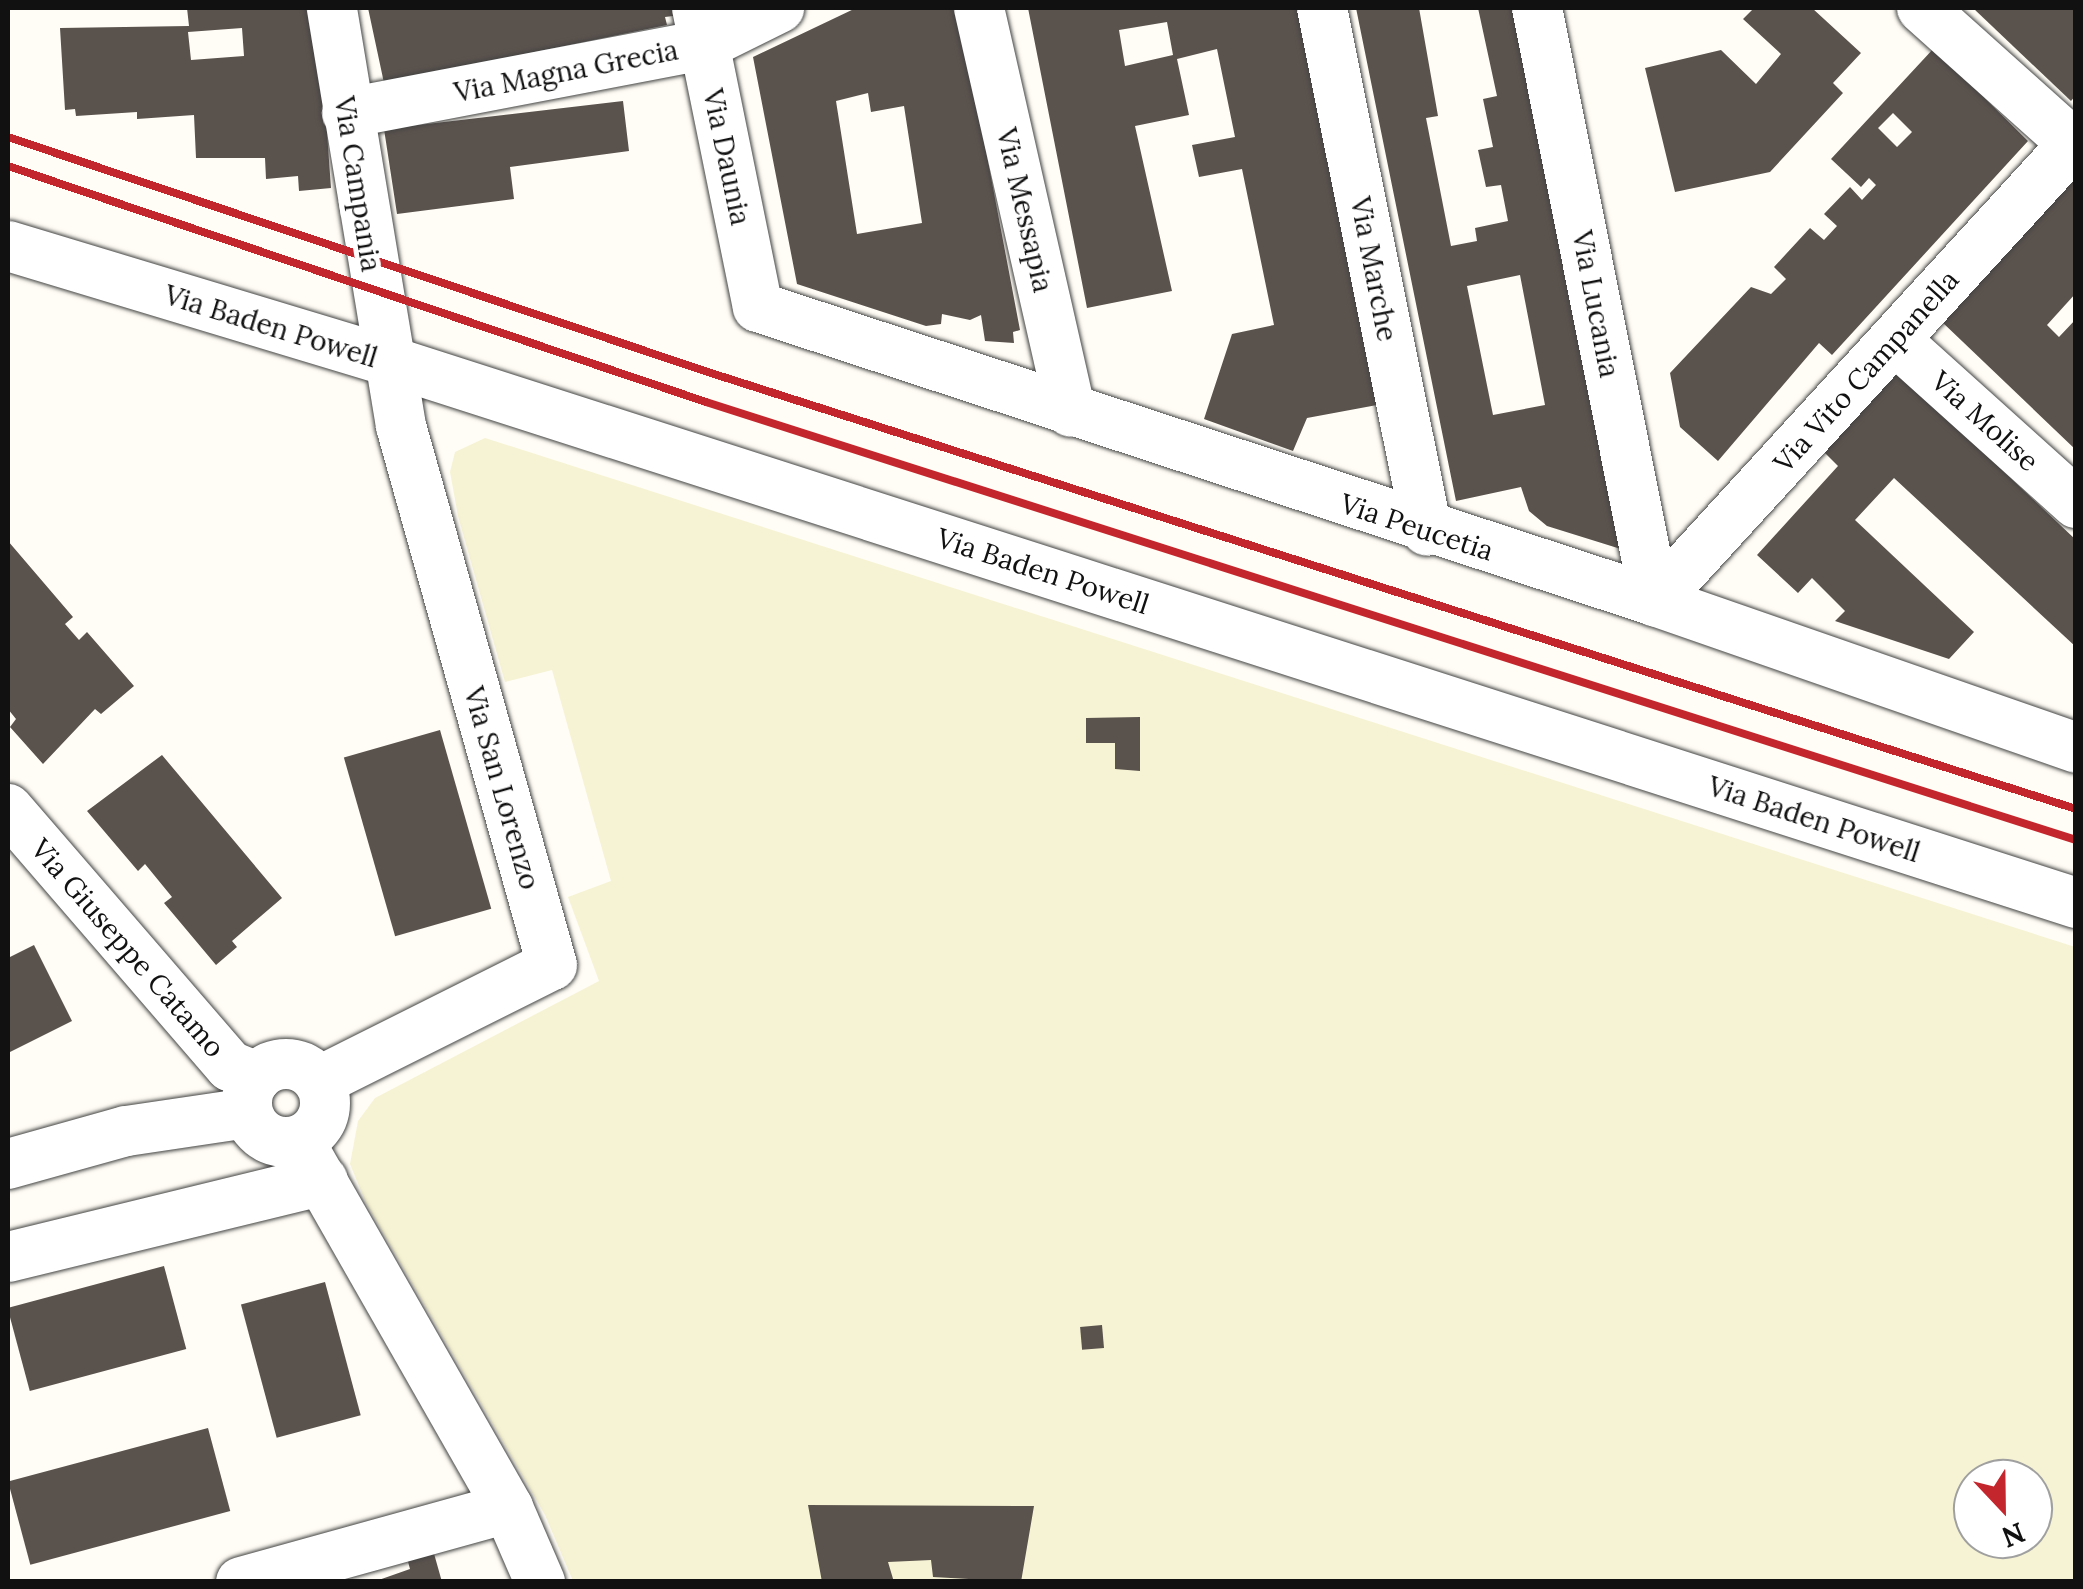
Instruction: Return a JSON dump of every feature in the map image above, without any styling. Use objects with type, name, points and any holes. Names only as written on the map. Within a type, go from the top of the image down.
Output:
[{"type":"street","name":"Via Campania","points":[[332,8],[386,360]]},
{"type":"street","name":"Via Magna Grecia","points":[[346,113],[778,8]]},
{"type":"street","name":"Via Messapia","points":[[979,8],[1071,412]]},
{"type":"street","name":"Via Marche","points":[[1322,8],[1427,532]]},
{"type":"street","name":"Via Lucania","points":[[1537,8],[1656,601]]},
{"type":"street","points":[[1922,8],[2075,144]]},
{"type":"street","name":"Via Daunia","points":[[700,26],[758,307]]},
{"type":"street","name":"Via Vito Campanella","points":[[1656,601],[2075,144]]},
{"type":"street","name":"Via Baden Powell","points":[[8,246],[386,360],[2076,903]]},
{"type":"street","name":"Via Peucetia","points":[[758,307],[1427,532],[1656,601],[2076,748]]},
{"type":"street","name":"Via Molise","points":[[1895,340],[2076,502]]},
{"type":"street","name":"Via San Lorenzo","points":[[320,1081],[552,965],[386,360]]},
{"type":"street","name":"Via Giuseppe Catamo","points":[[8,809],[252,1095]]},
{"type":"street","points":[[8,1164],[252,1095],[289,1064],[320,1081],[324,1116],[311,1160]]},
{"type":"street","points":[[252,1095],[274,1141],[311,1160],[508,1508],[540,1582]]},
{"type":"street","points":[[8,1256],[311,1160]]},
{"type":"street","points":[[241,1582],[508,1508]]},
{"type":"shaded area","points":[[485,438],[2075,947],[2075,1581],[573,1581],[545,1515],[366,1203],[350,1164],[358,1121],[375,1098],[599,981],[568,897],[611,881],[552,670],[505,682],[458,516],[450,472],[455,452]]},
{"type":"building","points":[[187,8],[318,8],[331,188],[299,191],[298,176],[266,179],[265,158],[196,158],[194,115],[137,119],[137,112],[76,116],[75,109],[65,110],[60,28],[189,26]],"holes":[[[242,28],[244,56],[191,60],[188,32]]]},
{"type":"building","points":[[368,8],[680,8],[681,15],[665,17],[667,25],[384,83]]},
{"type":"building","points":[[856,8],[959,8],[1020,330],[1013,332],[1014,343],[985,341],[981,315],[970,320],[942,314],[941,324],[926,326],[797,284],[753,57]],"holes":[[[868,93],[871,112],[904,106],[922,223],[857,234],[836,101]]]},
{"type":"building","points":[[1028,8],[1299,8],[1377,405],[1307,418],[1293,451],[1204,419],[1232,334],[1274,325],[1242,169],[1199,177],[1192,145],[1235,137],[1217,49],[1177,59],[1189,115],[1135,126],[1172,291],[1087,308]],"holes":[[[1167,22],[1173,55],[1125,66],[1119,30]]]},
{"type":"building","points":[[1356,8],[1419,8],[1438,116],[1426,118],[1451,246],[1477,241],[1475,228],[1508,221],[1501,185],[1486,187],[1478,150],[1493,147],[1483,99],[1497,96],[1478,8],[1525,8],[1624,550],[1547,526],[1529,511],[1521,487],[1456,501]],"holes":[[[1520,275],[1545,405],[1493,415],[1467,286]]]},
{"type":"building","points":[[1754,8],[1812,8],[1861,53],[1833,83],[1843,93],[1770,172],[1675,192],[1645,68],[1721,50],[1756,84],[1781,54],[1743,19]]},
{"type":"building","points":[[1973,8],[2076,8],[2076,95],[2071,101]]},
{"type":"building","points":[[1934,48],[2028,141],[1832,355],[1819,343],[1718,461],[1680,427],[1670,373],[1751,287],[1771,294],[1786,279],[1774,267],[1810,228],[1824,240],[1837,226],[1824,214],[1850,187],[1862,200],[1876,185],[1869,178],[1861,187],[1831,159]],"holes":[[[1893,113],[1912,132],[1897,147],[1878,128]]]},
{"type":"building","points":[[623,101],[629,151],[510,167],[514,199],[397,214],[384,129]]},
{"type":"building","points":[[2073,180],[2076,293],[2047,325],[2059,337],[2076,319],[2076,450],[1941,321]]},
{"type":"building","points":[[1904,367],[1943,414],[2076,540],[2076,647],[1894,478],[1855,520],[1974,632],[1949,659],[1835,621],[1845,611],[1812,578],[1798,593],[1757,555],[1838,466],[1821,449]]},
{"type":"building","points":[[8,541],[73,617],[65,624],[79,640],[87,632],[134,686],[101,714],[95,709],[43,764],[10,727],[16,719],[8,709]]},
{"type":"building","points":[[1140,717],[1140,771],[1115,769],[1115,743],[1086,743],[1086,718]]},
{"type":"building","points":[[440,730],[491,909],[395,936],[344,758]]},
{"type":"building","points":[[162,755],[282,898],[232,941],[237,947],[216,965],[164,903],[172,897],[145,864],[138,871],[87,811]]},
{"type":"building","points":[[34,945],[72,1021],[8,1053],[8,958]]},
{"type":"building","points":[[164,1266],[186,1349],[30,1391],[8,1308]]},
{"type":"building","points":[[325,1282],[361,1415],[277,1438],[241,1305]]},
{"type":"building","points":[[1102,1325],[1104,1348],[1082,1350],[1080,1327]]},
{"type":"building","points":[[208,1428],[230,1511],[30,1565],[8,1482]]},
{"type":"building","points":[[808,1505],[1034,1506],[1021,1582],[933,1577],[931,1560],[888,1562],[894,1582],[822,1582]]},
{"type":"building","points":[[433,1550],[442,1582],[373,1582],[410,1569],[407,1558]]},
{"type":"railway","points":[[8,137],[714,374],[2076,809]]},
{"type":"railway","points":[[8,166],[706,402],[2076,840]]}]
